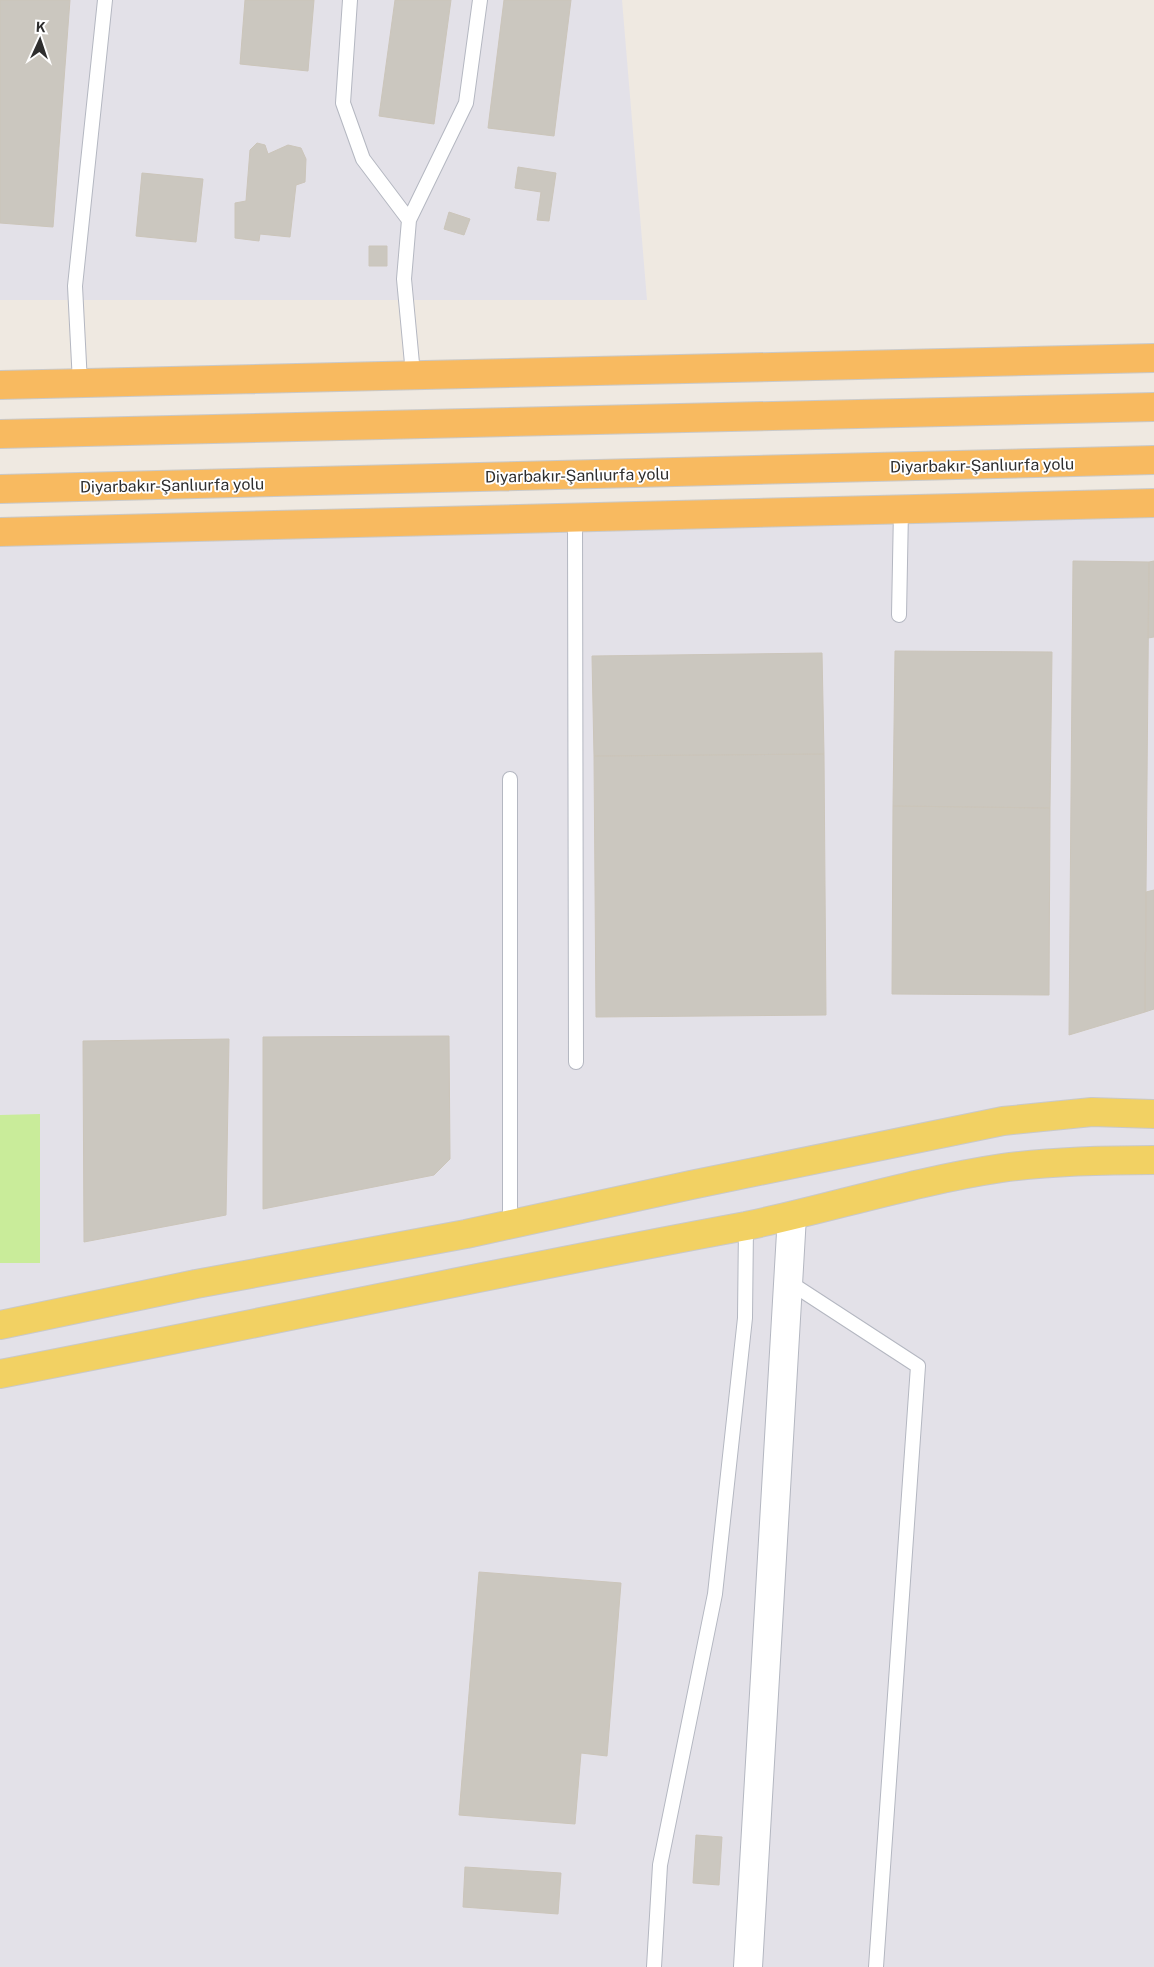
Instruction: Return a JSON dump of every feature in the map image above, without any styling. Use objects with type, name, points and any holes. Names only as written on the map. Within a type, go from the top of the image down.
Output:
[{"type":"highway","points":[[0,385],[1154,358]]},
{"type":"highway","points":[[0,434],[1154,407]]},
{"type":"highway","name":"Diyarbakır-Şanlıurfa yolu","points":[[0,489],[1154,460]]},
{"type":"highway","points":[[0,532],[1154,504]]},
{"type":"main road","points":[[0,1325],[510,1224],[1003,1121],[1092,1112],[1154,1114]]},
{"type":"main road","points":[[0,1374],[221,1331],[383,1296],[746,1226],[792,1216],[889,1190],[1002,1168],[1078,1160],[1154,1160]]},
{"type":"street","points":[[748,1967],[790,1282],[792,1216]]},
{"type":"lane","points":[[80,384],[75,286],[105,0]]},
{"type":"lane","points":[[350,0],[343,103],[363,159],[409,220]]},
{"type":"lane","points":[[413,374],[404,279],[409,220],[466,103],[480,0]]},
{"type":"lane","points":[[899,615],[901,510]]},
{"type":"lane","points":[[574,519],[576,1062]]},
{"type":"lane","points":[[510,779],[510,1224]]},
{"type":"lane","points":[[654,1967],[660,1865],[715,1594],[745,1318],[746,1226]]},
{"type":"lane","points":[[790,1282],[918,1366],[876,1967]]},
{"type":"shaded area","points":[[0,0],[622,0],[647,300],[0,300]]},
{"type":"shaded area","points":[[1154,516],[1154,1967],[0,1967],[0,541]]},
{"type":"green space","points":[[40,1114],[40,1263],[0,1263],[0,1115]]},
{"type":"building","points":[[0,0],[70,0],[53,227],[0,223]]},
{"type":"building","points":[[245,0],[314,0],[308,71],[240,64]]},
{"type":"building","points":[[395,0],[451,0],[434,124],[379,116]]},
{"type":"building","points":[[504,0],[571,0],[554,136],[488,128]]},
{"type":"building","points":[[257,143],[265,145],[268,154],[288,145],[301,148],[306,159],[305,182],[296,185],[290,237],[260,234],[259,241],[235,238],[235,203],[246,201],[250,150]]},
{"type":"building","points":[[518,167],[556,173],[549,221],[537,220],[541,192],[515,188]]},
{"type":"building","points":[[142,173],[203,179],[196,242],[136,236]]},
{"type":"building","points":[[449,212],[470,219],[464,235],[444,229]]},
{"type":"building","points":[[369,246],[387,246],[387,266],[369,266]]},
{"type":"building","points":[[1073,561],[1149,562],[1145,1012],[1069,1035]]},
{"type":"building","points":[[1154,561],[1154,637],[1148,638],[1149,562]]},
{"type":"building","points":[[895,651],[1052,652],[1050,808],[893,806]]},
{"type":"building","points":[[822,653],[824,754],[594,756],[592,656]]},
{"type":"building","points":[[824,754],[826,1015],[596,1017],[594,756]]},
{"type":"building","points":[[893,806],[1050,808],[1049,995],[892,994]]},
{"type":"building","points":[[1154,890],[1154,1009],[1145,1012],[1146,892]]},
{"type":"building","points":[[449,1036],[450,1159],[434,1175],[263,1209],[263,1037]]},
{"type":"building","points":[[229,1039],[226,1215],[84,1242],[83,1041]]},
{"type":"building","points":[[479,1572],[621,1583],[607,1756],[581,1753],[575,1824],[459,1815]]},
{"type":"building","points":[[696,1835],[722,1837],[719,1885],[693,1883]]},
{"type":"building","points":[[465,1867],[561,1873],[558,1914],[463,1907]]}]
